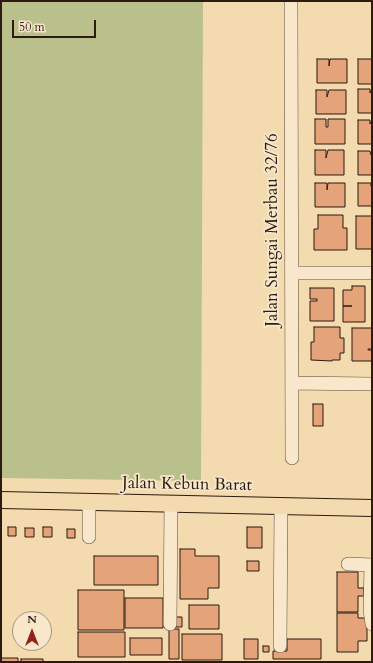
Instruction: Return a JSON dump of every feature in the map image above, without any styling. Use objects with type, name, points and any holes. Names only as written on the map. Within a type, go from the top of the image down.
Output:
[{"type":"main road","name":"Jalan Kebun Barat","points":[[1,500],[372,508]]},
{"type":"street","name":"Jalan Sungai Merbau 32/76","points":[[291,1],[292,458]]},
{"type":"street","points":[[292,273],[372,272]]},
{"type":"street","points":[[292,383],[372,384]]},
{"type":"street","points":[[89,502],[89,537]]},
{"type":"street","points":[[170,624],[171,503]]},
{"type":"street","points":[[280,646],[281,506]]},
{"type":"street","points":[[348,564],[372,565],[370,610],[372,624]]},
{"type":"green space","points":[[1,1],[203,1],[201,481],[1,478]]},
{"type":"building","points":[[317,59],[329,59],[329,66],[330,59],[347,59],[347,83],[317,83]]},
{"type":"building","points":[[358,59],[372,59],[372,84],[358,84]]},
{"type":"building","points":[[358,89],[370,89],[370,93],[372,89],[372,113],[358,113]]},
{"type":"building","points":[[316,90],[327,90],[327,97],[329,90],[346,90],[346,114],[316,114]]},
{"type":"building","points":[[315,119],[326,119],[326,127],[328,127],[328,119],[345,119],[345,144],[315,144]]},
{"type":"building","points":[[358,120],[370,120],[370,124],[372,120],[372,144],[358,144]]},
{"type":"building","points":[[315,150],[326,150],[326,158],[328,150],[344,150],[344,175],[315,175]]},
{"type":"building","points":[[358,151],[370,151],[371,155],[372,151],[372,175],[358,175]]},
{"type":"building","points":[[315,183],[327,183],[327,190],[328,183],[345,183],[345,207],[315,207]]},
{"type":"building","points":[[358,183],[371,183],[371,186],[372,183],[372,206],[358,206]]},
{"type":"building","points":[[318,215],[343,215],[343,228],[347,228],[347,250],[314,250],[314,229],[318,229]]},
{"type":"building","points":[[356,216],[372,216],[372,249],[356,249]]},
{"type":"building","points":[[352,286],[365,286],[365,322],[343,322],[343,290],[352,290]]},
{"type":"building","points":[[310,288],[334,288],[334,321],[310,321],[310,301],[317,301],[317,299],[310,299]]},
{"type":"building","points":[[314,327],[340,327],[340,338],[344,338],[344,353],[340,353],[340,360],[311,360],[311,342],[314,342]]},
{"type":"building","points":[[352,328],[372,328],[372,349],[368,350],[372,350],[372,361],[352,361]]},
{"type":"building","points":[[313,404],[323,404],[323,426],[313,426]]},
{"type":"building","points":[[8,527],[16,527],[16,536],[8,536]]},
{"type":"building","points":[[43,527],[52,527],[52,537],[43,537]]},
{"type":"building","points":[[247,527],[262,527],[262,548],[247,548]]},
{"type":"building","points":[[25,528],[34,528],[34,537],[25,537]]},
{"type":"building","points":[[67,529],[75,529],[75,538],[67,538]]},
{"type":"building","points":[[180,549],[195,549],[195,556],[219,556],[219,588],[208,588],[208,599],[180,599]]},
{"type":"building","points":[[94,556],[158,556],[158,585],[94,585]]},
{"type":"building","points":[[247,561],[259,561],[259,571],[247,571]]},
{"type":"building","points":[[337,572],[358,572],[358,588],[364,588],[364,596],[358,596],[358,612],[337,612]]},
{"type":"building","points":[[78,590],[124,590],[124,630],[78,630]]},
{"type":"building","points":[[125,598],[163,598],[163,628],[125,628]]},
{"type":"building","points":[[189,605],[219,605],[219,629],[189,629]]},
{"type":"building","points":[[337,613],[358,613],[358,618],[367,618],[367,641],[358,641],[358,652],[337,652]]},
{"type":"building","points":[[175,617],[182,617],[182,627],[175,627]]},
{"type":"building","points":[[169,629],[179,629],[179,659],[169,659]]},
{"type":"building","points":[[78,632],[125,632],[125,657],[78,657]]},
{"type":"building","points":[[182,634],[222,634],[222,660],[182,660]]},
{"type":"building","points":[[130,638],[162,638],[162,655],[130,655]]},
{"type":"building","points":[[244,639],[258,639],[258,659],[244,659]]},
{"type":"building","points":[[287,639],[321,639],[321,659],[273,659],[273,651],[287,651]]},
{"type":"building","points":[[263,646],[269,646],[269,652],[263,652]]},
{"type":"building","points":[[1,658],[18,658],[18,662],[1,662]]},
{"type":"building","points":[[21,659],[43,659],[43,662],[21,662]]}]
